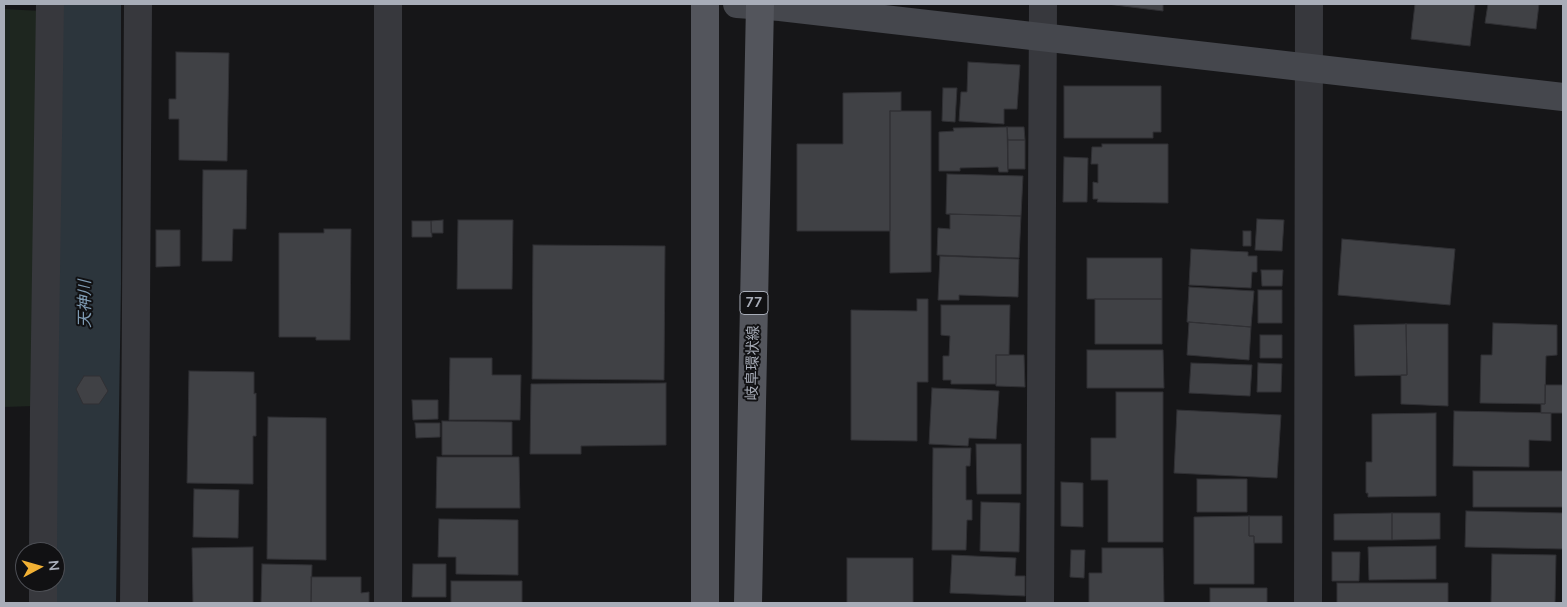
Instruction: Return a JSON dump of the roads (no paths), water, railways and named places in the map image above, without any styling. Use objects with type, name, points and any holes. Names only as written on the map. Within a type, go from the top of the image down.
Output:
[{"type":"main road","points":[[705,4],[705,603]]},
{"type":"main road","name":"岐阜環状線","points":[[748,603],[752,4]]},
{"type":"street","points":[[43,542],[50,4]]},
{"type":"street","points":[[134,603],[138,4]]},
{"type":"street","points":[[388,4],[388,603]]},
{"type":"street","points":[[752,4],[1563,97]]},
{"type":"street","points":[[1040,603],[1043,4]]},
{"type":"street","points":[[1308,603],[1309,4]]},
{"type":"waterway","name":"天神川","points":[[82,603],[87,284],[87,4]]}]
